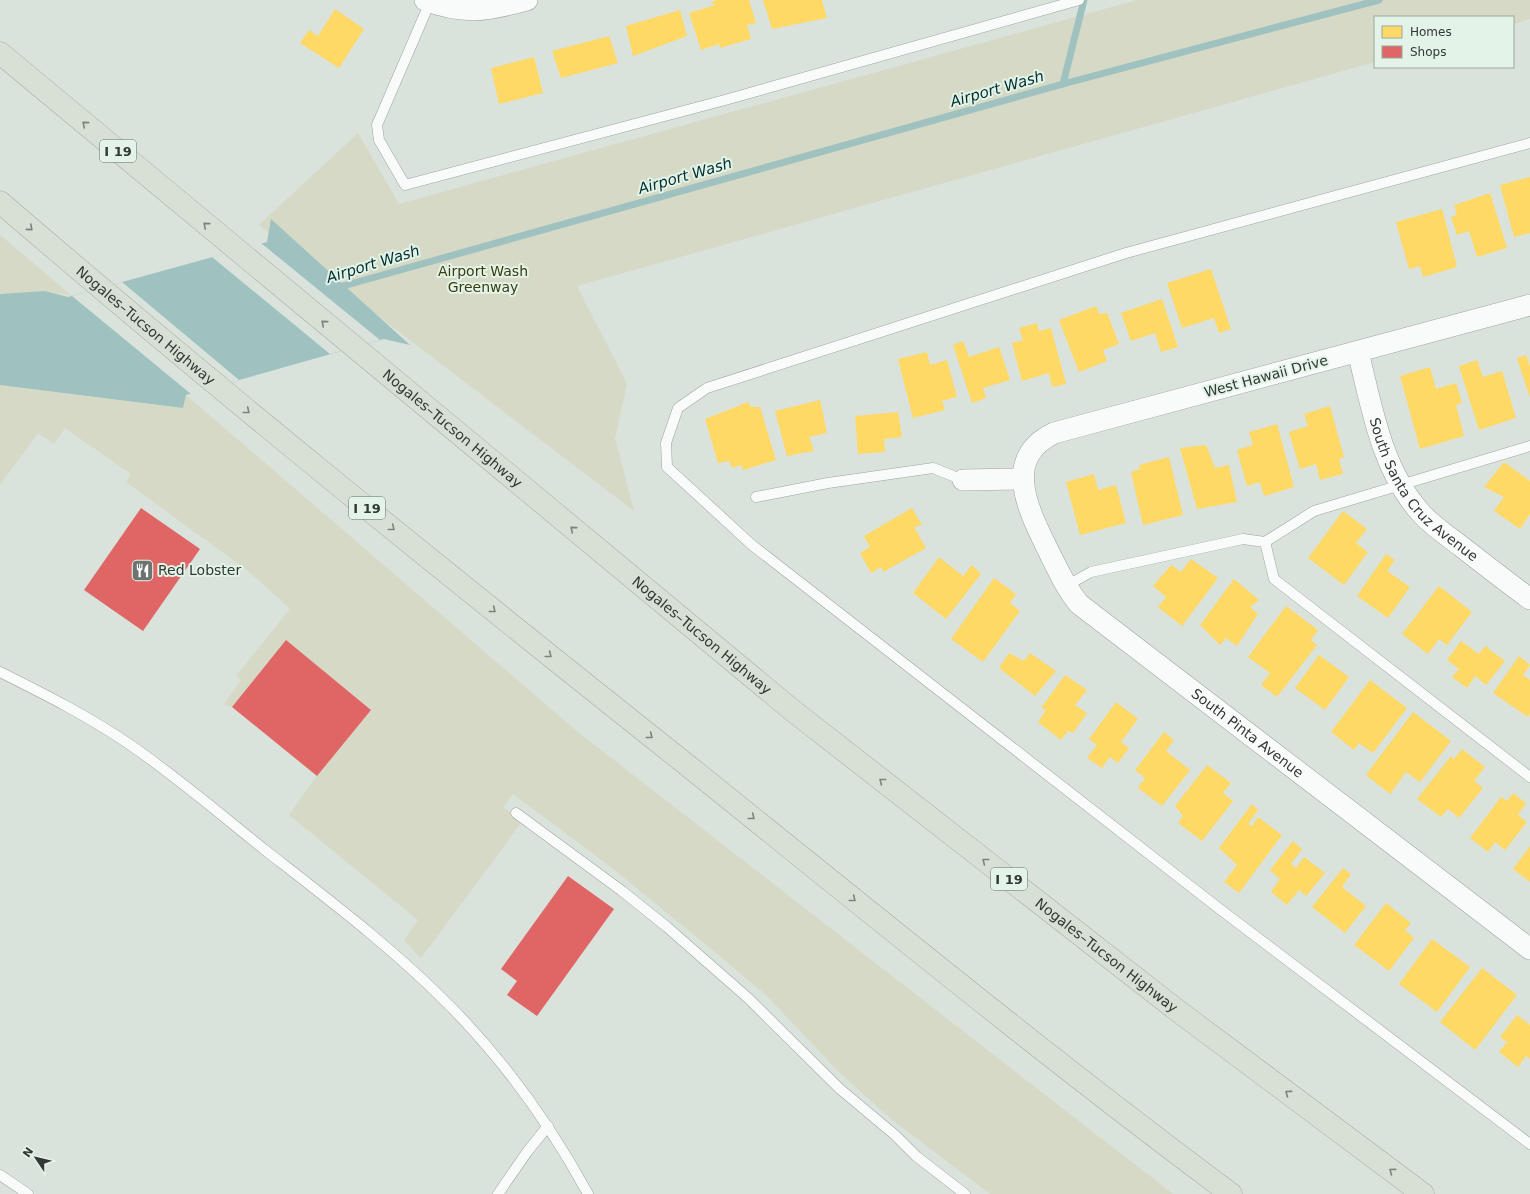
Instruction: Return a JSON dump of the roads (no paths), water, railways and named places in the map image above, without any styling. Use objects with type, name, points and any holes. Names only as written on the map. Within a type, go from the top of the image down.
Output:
[{"type":"highway","name":"Nogales–Tucson Highway","points":[[0,53],[792,710],[1178,1011],[1423,1194]]},
{"type":"highway","name":"Nogales–Tucson Highway","points":[[0,202],[217,386],[1008,1023],[1231,1194]]},
{"type":"street","points":[[427,1],[447,8],[484,10],[500,4],[527,0]]},
{"type":"street","name":"West Hawaii Drive","points":[[1023,476],[1026,461],[1034,447],[1054,433],[1530,305]]},
{"type":"street","name":"South Santa Cruz Avenue","points":[[1358,352],[1379,436],[1391,466],[1401,485],[1421,513],[1437,528],[1530,599]]},
{"type":"street","points":[[964,480],[1023,476]]},
{"type":"street","name":"South Pinta Avenue","points":[[1023,476],[1024,493],[1034,522],[1066,586],[1079,604],[1530,949]]},
{"type":"lane","points":[[427,1],[377,124],[379,140],[405,185],[725,100],[1079,0]]},
{"type":"lane","points":[[1530,143],[1126,254],[707,388],[678,408],[666,443],[667,467],[752,545],[1208,900],[1530,1144]]},
{"type":"lane","points":[[1066,586],[1091,572],[1098,570],[1243,539],[1265,542],[1314,511],[1530,446]]},
{"type":"lane","points":[[756,497],[828,483],[933,468],[964,480]]},
{"type":"lane","points":[[1265,542],[1274,579],[1530,777]]},
{"type":"lane","points":[[0,672],[49,696],[127,743],[216,810],[373,936],[453,1009],[510,1074],[548,1126],[588,1194]]},
{"type":"lane","points":[[516,813],[622,891],[667,927],[748,998],[840,1089],[895,1135],[916,1156],[965,1194]]},
{"type":"lane","points":[[498,1194],[527,1152],[548,1126]]},
{"type":"lane","points":[[0,1175],[28,1194]]},
{"type":"water","points":[[271,219],[410,345],[384,339],[186,395],[183,408],[0,385],[0,294],[45,291],[68,297],[267,242]]},
{"type":"waterway","points":[[1063,84],[1084,0]]},
{"type":"waterway","name":"Airport Wash","points":[[336,288],[1063,84],[1379,0]]},
{"type":"place","name":"Red Lobster","points":[[142,570]]},
{"type":"park label","name":"Airport Wash Greenway","points":[[483,280]]}]
